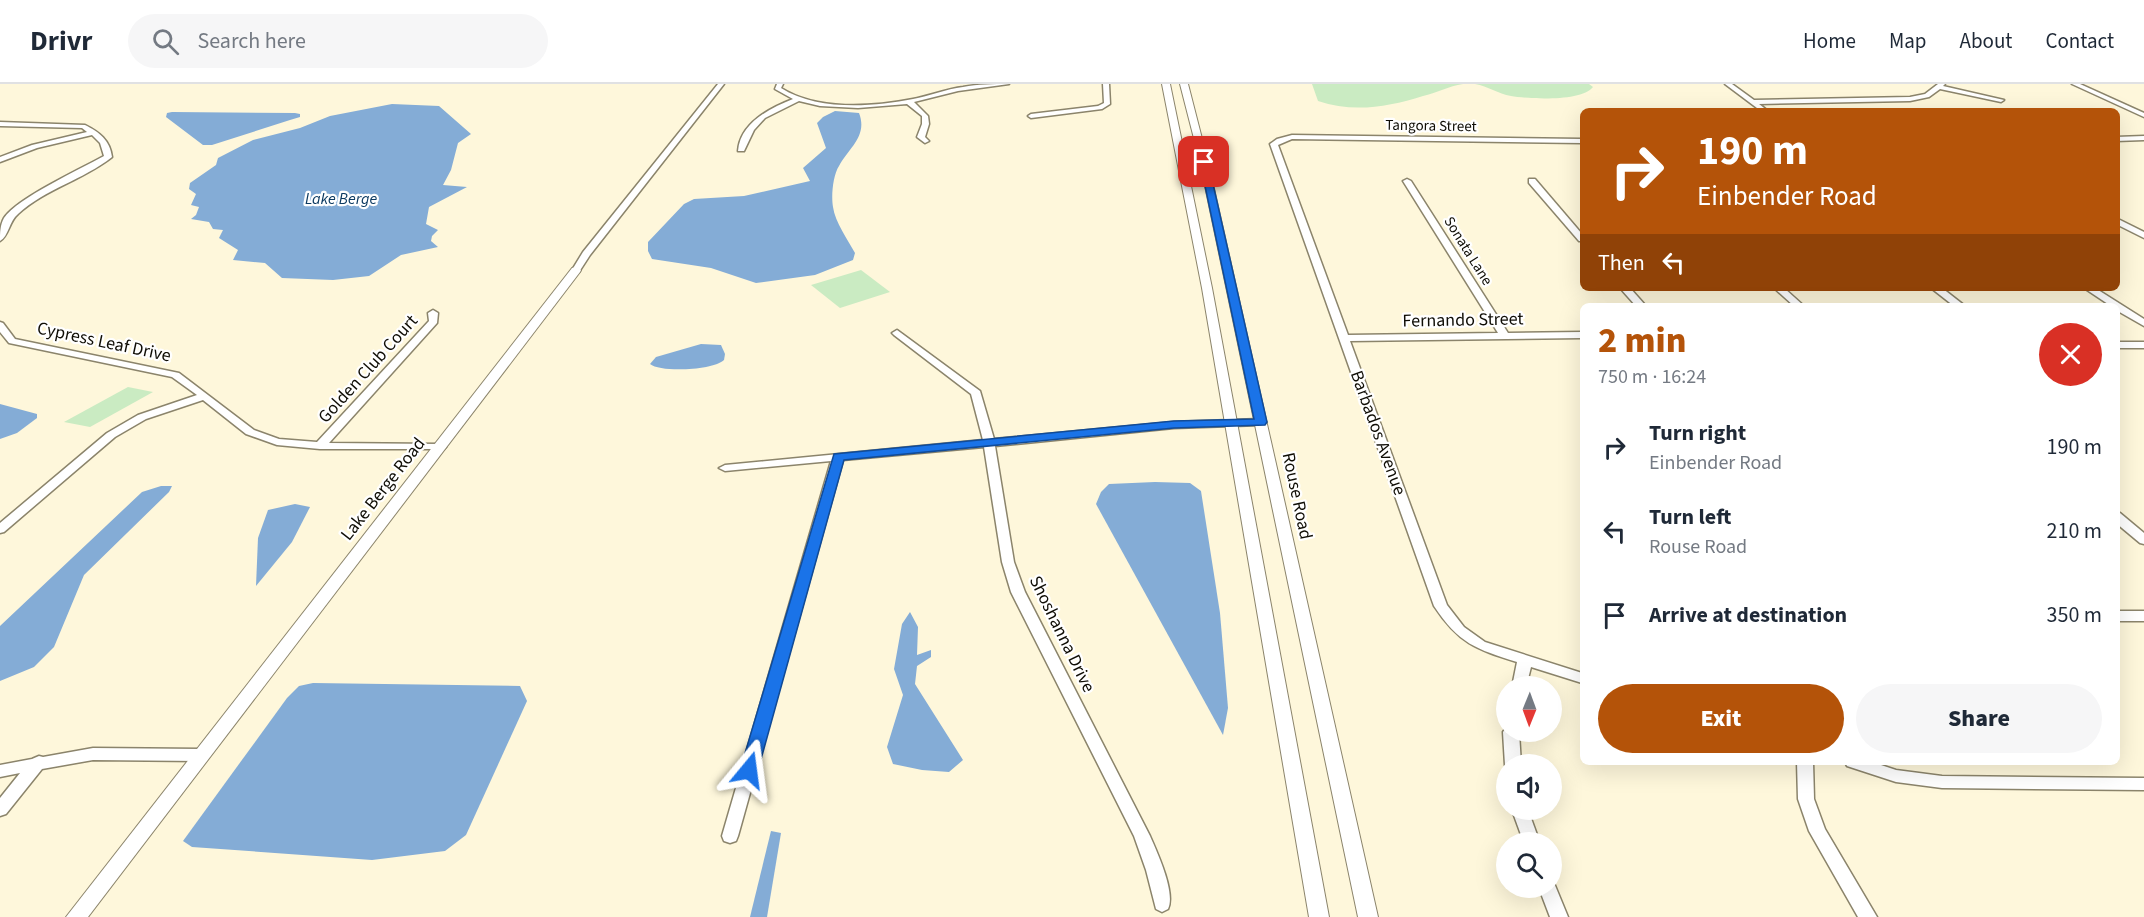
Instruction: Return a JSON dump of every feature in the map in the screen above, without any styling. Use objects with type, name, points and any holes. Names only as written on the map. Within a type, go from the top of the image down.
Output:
[{"type":"street","name":"Lake Berge Road","points":[[76,917],[440,447],[586,254],[721,84]]},
{"type":"street","points":[[780,84],[777,88],[785,96],[797,100],[874,105],[909,102],[965,88],[1006,84]]},
{"type":"street","points":[[1031,116],[1100,108],[1107,104],[1106,84]]},
{"type":"street","points":[[1166,84],[1201,256],[1319,917]]},
{"type":"street","name":"Rouse Road","points":[[1184,84],[1204,162],[1368,917]]},
{"type":"street","points":[[1728,84],[1760,108]]},
{"type":"street","points":[[2075,84],[2144,115]]},
{"type":"street","points":[[1753,102],[1853,102],[1910,99],[1927,96],[1940,86],[2001,100]]},
{"type":"street","points":[[741,149],[753,123],[770,111],[797,100]]},
{"type":"street","points":[[909,102],[925,113],[927,121],[921,137],[925,141]]},
{"type":"street","points":[[1853,102],[1862,108]]},
{"type":"street","points":[[0,124],[83,126],[94,132],[108,150],[108,157],[26,202],[8,218],[0,238]]},
{"type":"street","points":[[0,160],[20,150],[94,132]]},
{"type":"street","name":"Tangora Street","points":[[1280,140],[1292,138],[1580,141]]},
{"type":"street","points":[[2120,139],[2144,138]]},
{"type":"street","name":"Barbados Avenue","points":[[1280,140],[1274,144],[1441,606],[1459,630],[1480,645],[1580,677]]},
{"type":"street","name":"Sonata Lane","points":[[1407,181],[1505,336]]},
{"type":"street","points":[[1532,181],[1580,237]]},
{"type":"street","points":[[2120,222],[2144,235]]},
{"type":"street","points":[[1628,291],[1638,303]]},
{"type":"street","points":[[1782,291],[1796,303]]},
{"type":"street","points":[[1940,291],[1956,303]]},
{"type":"street","points":[[2094,291],[2113,303]]},
{"type":"street","points":[[2120,308],[2144,323]]},
{"type":"street","name":"Golden Club Court","points":[[320,446],[434,321],[433,313]]},
{"type":"street","name":"Cypress Leaf Drive","points":[[0,324],[12,341],[175,375],[206,396],[250,432],[277,442],[320,446],[440,447]]},
{"type":"street","name":"Shoshanna Drive","points":[[897,333],[976,393],[989,443],[1008,562],[1018,592],[1142,836],[1155,870],[1162,904]]},
{"type":"street","name":"Fernando Street","points":[[1344,338],[1580,335]]},
{"type":"street","points":[[2120,345],[2144,345]]},
{"type":"street","points":[[0,529],[111,435],[142,417],[206,396]]},
{"type":"street","points":[[725,468],[1174,424],[1261,422]]},
{"type":"street","points":[[730,836],[838,457]]},
{"type":"street","points":[[2120,519],[2144,540]]},
{"type":"street","points":[[2120,616],[2144,616]]},
{"type":"street","points":[[1521,676],[1525,660]]},
{"type":"street","points":[[0,771],[39,762],[93,754],[201,755]]},
{"type":"street","points":[[0,809],[39,762]]},
{"type":"street","points":[[1805,765],[1806,799],[1817,831],[1868,917]]},
{"type":"street","points":[[1862,765],[1896,776],[1942,782],[2144,784]]},
{"type":"street","points":[[1552,898],[1559,917]]},
{"type":"green space","points":[[1312,84],[1463,84],[1384,106],[1357,108],[1318,101]]},
{"type":"green space","points":[[1475,84],[1589,84],[1593,87],[1578,95],[1542,98],[1506,95]]},
{"type":"green space","points":[[861,270],[890,292],[840,308],[811,285]]},
{"type":"green space","points":[[128,387],[153,392],[90,427],[64,422]]},
{"type":"water","name":"Lake Berge","points":[[392,104],[439,106],[471,134],[458,143],[451,170],[443,185],[467,187],[429,207],[426,224],[438,230],[432,236],[431,241],[438,247],[401,255],[369,276],[333,280],[282,278],[265,263],[233,260],[238,250],[219,238],[223,230],[213,229],[209,222],[191,219],[196,215],[199,207],[191,205],[196,194],[189,189],[190,183],[216,165],[218,158],[253,140],[300,128],[330,116]]},
{"type":"water","points":[[835,111],[859,113],[861,121],[859,135],[837,170],[832,192],[834,213],[855,253],[853,260],[815,275],[756,283],[711,268],[652,259],[648,251],[648,242],[684,204],[694,199],[744,196],[810,181],[803,168],[826,148],[817,123]]},
{"type":"water","points":[[167,113],[295,113],[300,114],[300,117],[212,145],[203,145],[166,117]]},
{"type":"water","points":[[701,344],[721,345],[725,354],[724,360],[710,366],[687,369],[665,369],[650,364],[656,357]]},
{"type":"water","points":[[0,404],[37,414],[37,418],[17,433],[0,439]]},
{"type":"water","points":[[1190,483],[1201,491],[1220,613],[1228,708],[1223,735],[1096,504],[1101,492],[1109,484]]},
{"type":"water","points":[[161,486],[172,486],[169,492],[84,575],[54,647],[34,667],[0,681],[0,626],[142,492]]},
{"type":"water","points":[[295,504],[310,507],[292,542],[256,586],[258,538],[268,510]]},
{"type":"water","points":[[910,612],[918,627],[917,655],[931,650],[931,657],[917,666],[915,684],[963,760],[949,772],[922,770],[893,764],[887,747],[903,695],[894,669],[902,624]]},
{"type":"water","points":[[313,683],[520,686],[527,701],[466,835],[445,851],[372,860],[192,847],[183,841],[287,698],[299,686]]},
{"type":"water","points":[[771,831],[781,833],[767,917],[750,917]]},
{"type":"route","points":[[749,770],[838,457],[1174,424],[1261,422],[1204,162]]}]
